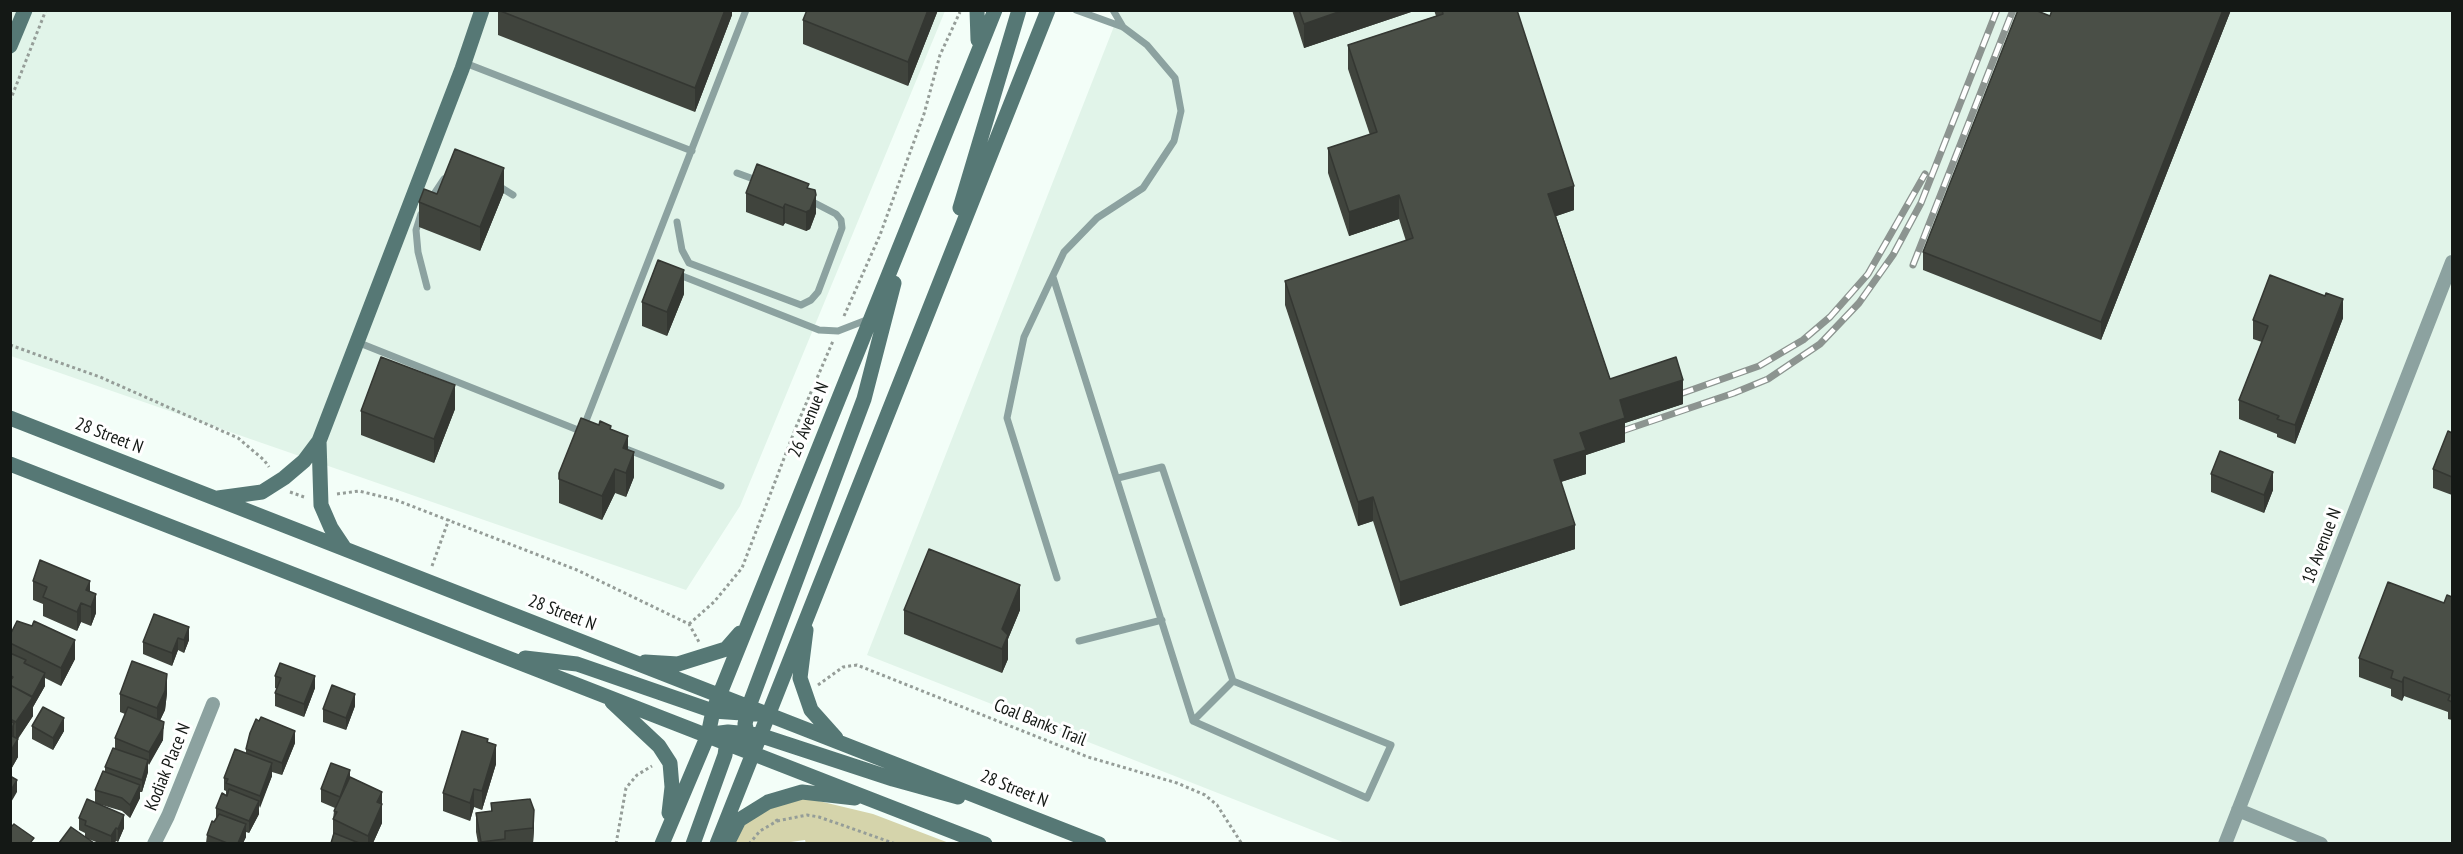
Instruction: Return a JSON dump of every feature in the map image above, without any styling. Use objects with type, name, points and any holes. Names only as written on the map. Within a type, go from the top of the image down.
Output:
[{"type":"main road","points":[[10,46],[25,10]]},
{"type":"main road","points":[[215,498],[262,492],[284,478],[304,461],[319,441],[464,63],[482,10]]},
{"type":"main road","points":[[977,10],[977,54]]},
{"type":"main road","name":"26 Avenue N","points":[[665,837],[719,712],[720,696],[748,624],[995,10]]},
{"type":"main road","points":[[934,297],[1019,10]]},
{"type":"main road","points":[[753,734],[767,713],[1048,10]]},
{"type":"main road","points":[[717,843],[752,752],[753,734],[748,711],[864,399],[910,222]]},
{"type":"main road","name":"28 Street N","points":[[10,418],[720,696],[748,711]]},
{"type":"main road","points":[[10,429],[75,443]]},
{"type":"main road","points":[[319,441],[321,505],[345,549]]},
{"type":"main road","points":[[10,464],[708,735],[728,737],[753,734],[893,780],[1024,814]]},
{"type":"main road","points":[[809,608],[800,678],[811,710],[838,741]]},
{"type":"main road","points":[[632,662],[678,664],[726,650],[748,624]]},
{"type":"main road","points":[[504,655],[577,664],[719,712],[767,713]]},
{"type":"main road","points":[[606,696],[659,747],[670,763],[672,787],[665,837]]},
{"type":"main road","points":[[693,843],[728,737],[719,712]]},
{"type":"main road","name":"28 Street N","points":[[767,713],[1099,843]]},
{"type":"main road","points":[[728,737],[752,752],[985,843]]},
{"type":"main road","points":[[727,843],[739,820],[768,802],[802,792],[877,800]]},
{"type":"street","name":"18 Avenue N","points":[[2225,843],[2452,262]]},
{"type":"street","name":"Kodiak Place N","points":[[154,843],[168,816],[213,704]]},
{"type":"street","points":[[2238,810],[2321,843]]},
{"type":"lane","points":[[582,431],[746,10]]},
{"type":"lane","points":[[1057,578],[1007,418],[1024,337],[1064,252],[1097,218],[1143,188],[1174,141],[1181,111],[1175,78],[1147,45],[1123,27],[1076,10]]},
{"type":"lane","points":[[1113,10],[1123,27]]},
{"type":"lane","points":[[464,63],[692,151]]},
{"type":"lane","points":[[427,287],[418,256],[416,230],[421,213],[450,171]]},
{"type":"lane","points":[[737,173],[770,186]]},
{"type":"lane","points":[[494,183],[513,195]]},
{"type":"lane","points":[[677,222],[682,250],[689,263],[801,305],[811,300],[818,292],[842,225],[836,214],[802,198]]},
{"type":"lane","points":[[648,263],[659,267]]},
{"type":"lane","points":[[670,271],[819,330],[838,331],[872,317]]},
{"type":"lane","points":[[1053,277],[1193,721],[1367,798],[1391,745],[1233,681],[1162,468],[1118,478]]},
{"type":"lane","points":[[357,342],[592,436]]},
{"type":"lane","points":[[615,444],[721,486]]},
{"type":"lane","points":[[1078,641],[1162,620]]},
{"type":"lane","points":[[1193,721],[1233,681]]},
{"type":"path","points":[[10,101],[46,10]]},
{"type":"path","points":[[689,624],[714,602],[742,568],[796,427],[880,236],[924,114],[940,55],[961,10]]},
{"type":"path","points":[[10,345],[100,377],[238,438],[264,460],[272,473]]},
{"type":"path","points":[[284,490],[306,497]]},
{"type":"path","points":[[327,495],[359,491],[396,500],[449,518],[577,570],[689,624],[701,644]]},
{"type":"path","points":[[431,568],[449,518]]},
{"type":"path","name":"Coal Banks Trail","points":[[814,688],[843,667],[857,665],[1088,757],[1176,783],[1205,795],[1223,813],[1242,843]]},
{"type":"path","points":[[616,843],[626,788],[637,775],[659,761]]},
{"type":"path","points":[[774,814],[777,821]]},
{"type":"path","points":[[749,843],[760,831],[777,821],[794,816],[819,817],[896,843]]},
{"type":"shaded area","points":[[11,11],[945,11],[740,506],[686,590],[11,356]]},
{"type":"shaded area","points":[[1120,11],[2452,11],[2452,843],[1345,843],[867,655]]},
{"type":"green space","points":[[802,797],[873,814],[949,843],[806,844],[805,840],[735,844],[744,824],[764,811]]},
{"type":"building","points":[[498,10],[725,10],[695,88]]},
{"type":"building","points":[[807,10],[928,10],[908,62],[803,20]]},
{"type":"building","points":[[1299,10],[1344,10],[1304,24]]},
{"type":"building","points":[[1442,10],[1517,10],[1574,186],[1548,194],[1610,379],[1676,357],[1683,380],[1620,400],[1625,418],[1580,433],[1586,450],[1554,460],[1575,525],[1400,582],[1373,497],[1358,502],[1285,281],[1413,238],[1399,195],[1349,212],[1328,148],[1377,132],[1348,45],[1443,14]]},
{"type":"building","points":[[2018,10],[2035,10],[2050,16],[2052,10],[2223,10],[2101,322],[1923,252]]},
{"type":"building","points":[[455,149],[504,168],[480,227],[419,202],[424,189],[437,194]]},
{"type":"building","points":[[757,164],[809,184],[807,188],[815,190],[816,195],[810,210],[806,212],[785,204],[783,208],[746,193]]},
{"type":"building","points":[[658,260],[684,270],[667,312],[642,302]]},
{"type":"building","points":[[2270,275],[2325,296],[2326,293],[2343,299],[2295,425],[2277,419],[2279,416],[2239,400],[2268,326],[2253,320]]},
{"type":"building","points":[[381,357],[455,385],[434,439],[361,411]]},
{"type":"building","points":[[581,418],[599,425],[600,421],[611,426],[610,429],[628,436],[623,448],[634,452],[626,473],[615,469],[602,496],[559,479],[559,473]]},
{"type":"building","points":[[2448,431],[2452,433],[2452,477],[2433,469]]},
{"type":"building","points":[[2220,451],[2273,472],[2264,495],[2211,474]]},
{"type":"building","points":[[929,549],[1020,585],[1002,629],[1008,635],[1002,649],[904,610]]},
{"type":"building","points":[[40,560],[90,581],[86,590],[96,594],[91,607],[81,603],[77,612],[43,597],[47,587],[33,581]]},
{"type":"building","points":[[2388,582],[2444,603],[2447,595],[2452,597],[2452,702],[2448,700],[2450,695],[2404,677],[2402,682],[2391,678],[2393,671],[2359,658]]},
{"type":"building","points":[[154,614],[189,627],[184,640],[178,638],[172,653],[143,642]]},
{"type":"building","points":[[17,621],[32,626],[34,621],[75,640],[61,668],[10,643],[10,635]]},
{"type":"building","points":[[10,653],[26,660],[24,663],[45,673],[32,697],[10,685],[13,677],[10,675]]},
{"type":"building","points":[[132,661],[167,674],[165,691],[157,708],[120,694]]},
{"type":"building","points":[[280,663],[315,676],[304,704],[275,693],[281,678],[275,676]]},
{"type":"building","points":[[10,685],[33,697],[16,722],[10,719]]},
{"type":"building","points":[[332,685],[355,694],[346,718],[323,709]]},
{"type":"building","points":[[43,707],[64,718],[53,738],[32,726]]},
{"type":"building","points":[[128,707],[164,722],[149,752],[115,738]]},
{"type":"building","points":[[261,717],[295,731],[282,763],[246,749],[256,719],[259,721]]},
{"type":"building","points":[[10,721],[14,723],[10,734]]},
{"type":"building","points":[[462,731],[488,739],[487,742],[496,745],[482,791],[474,789],[470,803],[443,793]]},
{"type":"building","points":[[10,735],[18,739],[10,752]]},
{"type":"building","points":[[113,748],[148,760],[142,780],[105,767]]},
{"type":"building","points":[[235,749],[272,763],[260,796],[226,783],[228,779],[224,778]]},
{"type":"building","points":[[331,763],[350,770],[340,797],[321,789]]},
{"type":"building","points":[[103,771],[140,785],[130,805],[122,798],[95,790]]},
{"type":"building","points":[[10,776],[17,780],[10,792]]},
{"type":"building","points":[[350,777],[382,792],[377,802],[382,804],[368,836],[333,819],[337,812],[334,811]]},
{"type":"building","points":[[229,789],[259,801],[249,821],[216,808],[222,793],[227,796]]},
{"type":"building","points":[[87,799],[124,815],[118,829],[116,828],[111,836],[85,825],[86,821],[79,818]]},
{"type":"building","points":[[530,799],[534,810],[533,828],[505,831],[505,839],[481,842],[476,813],[492,811],[491,803]]},
{"type":"building","points":[[219,814],[246,824],[238,843],[227,843],[207,835],[212,821],[214,822]]},
{"type":"building","points":[[14,824],[34,838],[30,843],[10,843],[10,828]]},
{"type":"building","points":[[71,827],[94,843],[59,843]]},
{"type":"building","points":[[334,833],[359,843],[331,843]]},
{"type":"railway","points":[[1622,431],[1768,379],[1820,344],[1859,303],[1893,255],[1921,203],[1997,10]]},
{"type":"railway","points":[[1913,265],[2013,10]]},
{"type":"railway","points":[[1680,394],[1759,366],[1803,340],[1830,317],[1868,274],[1925,174]]}]
